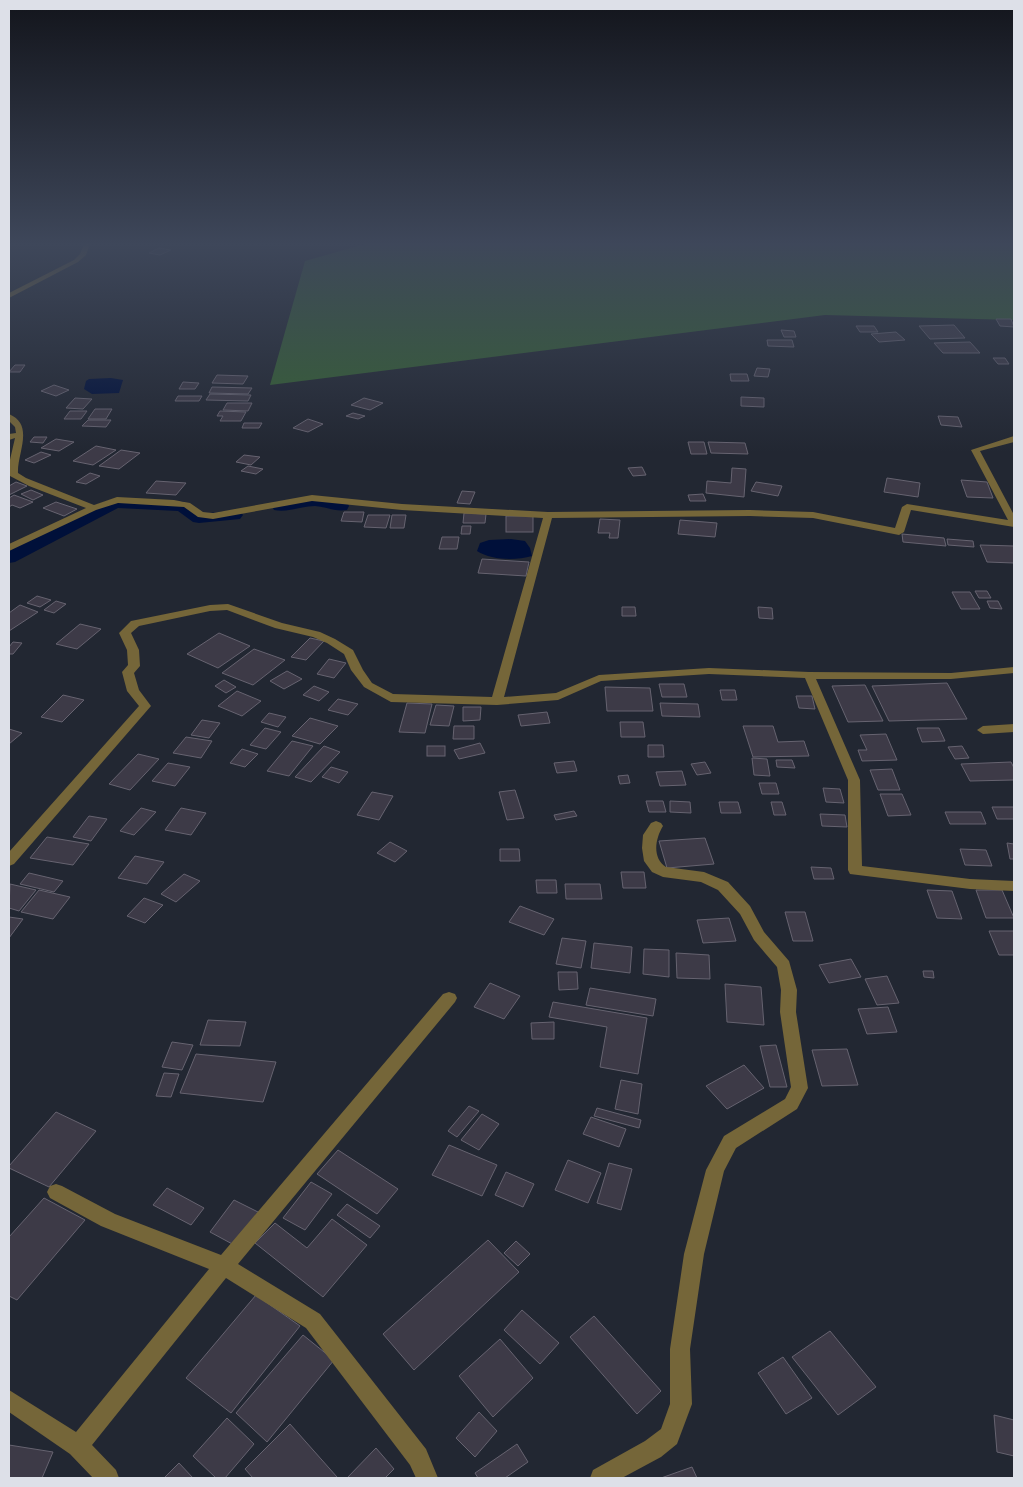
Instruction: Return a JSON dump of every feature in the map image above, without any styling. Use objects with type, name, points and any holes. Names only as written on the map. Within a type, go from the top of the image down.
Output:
[{"type":"street","points":[[9,416],[19,427],[20,435],[12,466],[14,474],[23,480],[67,495],[93,508]]},
{"type":"street","points":[[9,437],[20,435]]},
{"type":"street","points":[[1014,439],[975,450],[1014,523]]},
{"type":"street","points":[[9,548],[93,508],[117,500],[187,505],[201,516],[213,516],[312,498],[402,507],[548,516],[750,513],[813,515],[899,532],[907,507],[1014,523]]},
{"type":"street","points":[[497,701],[548,516]]},
{"type":"street","points":[[9,861],[145,706],[133,692],[128,672],[134,666],[133,650],[125,633],[136,623],[210,608],[228,607],[279,626],[316,634],[331,641],[350,652],[357,670],[368,685],[391,698],[497,701],[558,696],[599,678],[708,671],[951,676],[1014,670]]},
{"type":"street","points":[[809,674],[854,780],[855,870],[970,884],[1014,886]]},
{"type":"street","points":[[983,730],[1014,728]]},
{"type":"street","points":[[601,1478],[653,1449],[669,1436],[680,1404],[680,1349],[694,1254],[715,1170],[730,1142],[791,1104],[800,1088],[788,1012],[789,990],[784,965],[760,936],[745,910],[723,886],[704,877],[663,872],[657,868],[651,861],[649,848],[650,835],[656,826]]},
{"type":"street","points":[[78,1446],[224,1266],[449,998]]},
{"type":"street","points":[[56,1192],[108,1220],[224,1266],[313,1321],[418,1457],[427,1478]]},
{"type":"street","points":[[9,1400],[78,1446],[108,1478]]},
{"type":"green space","points":[[290,313],[1014,313],[1014,320],[825,315],[270,385]]},
{"type":"water","points":[[111,378],[123,380],[119,393],[92,394],[84,389],[86,381],[89,379]]},
{"type":"water","points":[[511,539],[525,541],[530,548],[532,556],[518,559],[503,559],[477,551],[480,543],[489,540]]},
{"type":"building","points":[[996,319],[1011,319],[1014,327],[1000,326]]},
{"type":"building","points":[[954,325],[965,338],[930,339],[919,326]]},
{"type":"building","points":[[856,326],[874,326],[878,332],[860,332]]},
{"type":"building","points":[[781,330],[794,331],[796,337],[784,337]]},
{"type":"building","points":[[896,332],[905,340],[879,342],[871,334]]},
{"type":"building","points":[[767,340],[792,340],[794,347],[768,346]]},
{"type":"building","points":[[970,342],[980,353],[943,353],[934,343]]},
{"type":"building","points":[[993,358],[1005,358],[1009,364],[998,364]]},
{"type":"building","points":[[15,365],[25,365],[20,372],[9,372]]},
{"type":"building","points":[[757,368],[770,369],[768,377],[754,376]]},
{"type":"building","points":[[730,374],[747,374],[749,381],[731,381]]},
{"type":"building","points":[[217,375],[248,376],[243,384],[212,383]]},
{"type":"building","points":[[183,382],[199,383],[195,389],[179,389]]},
{"type":"building","points":[[54,385],[69,390],[56,396],[41,391]]},
{"type":"building","points":[[212,387],[252,388],[248,394],[209,393]]},
{"type":"building","points":[[210,394],[251,395],[248,401],[206,400]]},
{"type":"building","points":[[178,396],[202,396],[199,401],[175,401]]},
{"type":"building","points":[[741,397],[764,398],[764,407],[741,406]]},
{"type":"building","points":[[75,398],[92,399],[83,409],[66,408]]},
{"type":"building","points":[[364,398],[383,403],[370,410],[351,405]]},
{"type":"building","points":[[227,403],[252,403],[248,411],[223,410]]},
{"type":"building","points":[[95,409],[112,409],[106,419],[88,419]]},
{"type":"building","points":[[70,411],[87,411],[81,419],[64,419]]},
{"type":"building","points":[[220,411],[246,412],[241,421],[220,421],[223,416],[217,416]]},
{"type":"building","points":[[353,413],[365,416],[358,419],[346,416]]},
{"type":"building","points":[[938,416],[958,417],[962,427],[941,425]]},
{"type":"building","points":[[308,419],[323,424],[308,432],[293,428]]},
{"type":"building","points":[[88,420],[111,420],[106,427],[82,426]]},
{"type":"building","points":[[244,423],[262,423],[259,428],[242,428]]},
{"type":"building","points":[[34,437],[47,437],[43,443],[30,442]]},
{"type":"building","points":[[56,439],[74,442],[59,451],[41,448]]},
{"type":"building","points":[[688,442],[704,442],[707,454],[691,454]]},
{"type":"building","points":[[708,442],[745,443],[748,454],[711,453]]},
{"type":"building","points":[[96,446],[116,450],[93,465],[73,461]]},
{"type":"building","points":[[121,450],[140,453],[119,469],[99,466]]},
{"type":"building","points":[[41,452],[51,455],[34,463],[25,460]]},
{"type":"building","points":[[244,455],[260,457],[251,465],[236,462]]},
{"type":"building","points":[[248,466],[263,469],[256,474],[241,471]]},
{"type":"building","points":[[642,467],[646,475],[633,476],[628,468]]},
{"type":"building","points":[[732,468],[746,469],[744,497],[706,493],[707,481],[731,483]]},
{"type":"building","points":[[90,473],[100,476],[86,484],[76,482]]},
{"type":"building","points":[[887,478],[920,483],[918,497],[884,492]]},
{"type":"building","points":[[961,480],[987,482],[993,498],[967,497]]},
{"type":"building","points":[[156,481],[186,483],[176,495],[146,493]]},
{"type":"building","points":[[16,482],[27,486],[9,495],[9,486]]},
{"type":"building","points":[[756,482],[782,486],[778,496],[751,491]]},
{"type":"building","points":[[31,490],[43,495],[33,500],[21,494]]},
{"type":"building","points":[[462,491],[475,492],[470,504],[457,503]]},
{"type":"building","points":[[703,494],[706,501],[690,501],[688,495]]},
{"type":"building","points":[[14,495],[33,502],[20,508],[12,505],[9,507],[9,498]]},
{"type":"building","points":[[56,502],[77,509],[64,516],[43,508]]},
{"type":"building","points":[[344,512],[364,512],[362,522],[341,521]]},
{"type":"building","points":[[464,513],[486,514],[485,523],[463,523]]},
{"type":"building","points":[[368,515],[390,515],[386,528],[364,527]]},
{"type":"building","points":[[392,515],[406,515],[404,528],[390,528]]},
{"type":"building","points":[[506,516],[533,516],[533,532],[506,532]]},
{"type":"building","points":[[600,519],[620,520],[618,538],[609,538],[610,533],[598,533]]},
{"type":"building","points":[[680,520],[717,523],[715,537],[678,534]]},
{"type":"building","points":[[462,526],[471,526],[470,534],[461,534]]},
{"type":"building","points":[[902,534],[944,538],[946,546],[903,542]]},
{"type":"building","points":[[442,537],[459,537],[457,549],[439,549]]},
{"type":"building","points":[[947,539],[973,541],[974,547],[948,545]]},
{"type":"building","points":[[980,545],[1014,546],[1014,563],[987,562]]},
{"type":"building","points":[[482,559],[529,562],[526,576],[478,573]]},
{"type":"building","points":[[975,591],[987,591],[991,598],[979,598]]},
{"type":"building","points":[[952,592],[970,592],[980,609],[961,609]]},
{"type":"building","points":[[37,596],[51,600],[40,607],[27,603]]},
{"type":"building","points":[[56,601],[66,604],[54,613],[44,610]]},
{"type":"building","points":[[987,601],[998,601],[1002,609],[990,608]]},
{"type":"building","points":[[20,605],[38,612],[9,631],[9,613]]},
{"type":"building","points":[[622,607],[635,607],[636,616],[622,616]]},
{"type":"building","points":[[758,607],[772,608],[773,619],[759,618]]},
{"type":"building","points":[[80,624],[101,629],[77,649],[56,644]]},
{"type":"building","points":[[219,633],[250,646],[218,668],[187,654]]},
{"type":"building","points":[[310,638],[324,641],[306,660],[291,657]]},
{"type":"building","points":[[13,642],[22,643],[13,654],[9,654],[9,647]]},
{"type":"building","points":[[254,649],[285,660],[253,685],[222,673]]},
{"type":"building","points":[[329,659],[346,663],[334,678],[317,674]]},
{"type":"building","points":[[287,671],[302,679],[284,689],[270,681]]},
{"type":"building","points":[[224,680],[236,687],[226,693],[215,686]]},
{"type":"building","points":[[947,683],[967,719],[889,721],[872,686]]},
{"type":"building","points":[[659,684],[684,684],[687,697],[662,697]]},
{"type":"building","points":[[865,685],[883,721],[848,722],[832,686]]},
{"type":"building","points":[[314,686],[329,692],[319,701],[303,695]]},
{"type":"building","points":[[605,687],[650,688],[653,711],[607,711]]},
{"type":"building","points":[[720,690],[735,690],[737,700],[722,700]]},
{"type":"building","points":[[237,691],[261,701],[242,716],[218,706]]},
{"type":"building","points":[[63,695],[84,700],[62,722],[41,717]]},
{"type":"building","points":[[796,696],[812,696],[815,709],[799,708]]},
{"type":"building","points":[[338,699],[358,704],[348,715],[328,710]]},
{"type":"building","points":[[407,703],[432,704],[425,733],[399,732]]},
{"type":"building","points":[[660,703],[698,704],[700,717],[662,716]]},
{"type":"building","points":[[436,705],[454,706],[449,726],[430,725]]},
{"type":"building","points":[[463,707],[481,707],[480,720],[463,721]]},
{"type":"building","points":[[547,712],[550,723],[521,726],[518,715]]},
{"type":"building","points":[[269,713],[286,717],[278,727],[261,722]]},
{"type":"building","points":[[310,718],[338,726],[320,744],[292,736]]},
{"type":"building","points":[[202,720],[220,723],[209,738],[191,735]]},
{"type":"building","points":[[620,722],[643,722],[645,737],[621,737]]},
{"type":"building","points":[[454,726],[474,726],[474,739],[453,739]]},
{"type":"building","points":[[743,726],[773,726],[778,742],[804,741],[809,756],[753,757]]},
{"type":"building","points":[[265,728],[281,732],[266,749],[250,745]]},
{"type":"building","points":[[917,728],[939,728],[945,741],[922,742]]},
{"type":"building","points":[[9,729],[22,733],[9,744]]},
{"type":"building","points":[[886,734],[897,760],[862,761],[858,750],[867,750],[860,735]]},
{"type":"building","points":[[186,737],[212,741],[201,758],[173,753]]},
{"type":"building","points":[[292,741],[313,746],[289,776],[267,771]]},
{"type":"building","points":[[480,743],[485,753],[459,759],[454,750]]},
{"type":"building","points":[[648,745],[663,745],[664,757],[648,757]]},
{"type":"building","points":[[324,746],[340,752],[311,782],[295,777]]},
{"type":"building","points":[[427,746],[445,746],[445,756],[427,756]]},
{"type":"building","points":[[962,746],[969,758],[955,759],[948,747]]},
{"type":"building","points":[[242,749],[258,754],[245,767],[230,763]]},
{"type":"building","points":[[138,754],[159,759],[130,790],[109,784]]},
{"type":"building","points":[[752,758],[767,759],[770,776],[754,775]]},
{"type":"building","points":[[776,760],[792,760],[795,768],[777,767]]},
{"type":"building","points":[[574,761],[577,771],[557,773],[554,763]]},
{"type":"building","points":[[705,762],[711,773],[697,775],[691,764]]},
{"type":"building","points":[[1011,762],[1014,768],[1014,780],[970,781],[961,764]]},
{"type":"building","points":[[168,763],[190,767],[175,786],[152,781]]},
{"type":"building","points":[[331,767],[348,772],[339,783],[322,777]]},
{"type":"building","points":[[892,769],[900,790],[878,790],[870,770]]},
{"type":"building","points":[[682,771],[686,785],[660,786],[656,772]]},
{"type":"building","points":[[628,775],[630,783],[620,784],[618,776]]},
{"type":"building","points":[[759,783],[776,783],[779,794],[762,794]]},
{"type":"building","points":[[823,788],[840,789],[844,803],[826,802]]},
{"type":"building","points":[[515,790],[524,818],[507,820],[499,792]]},
{"type":"building","points":[[372,792],[393,796],[379,820],[357,815]]},
{"type":"building","points":[[880,794],[902,794],[911,815],[888,816]]},
{"type":"building","points":[[646,801],[663,801],[666,812],[649,812]]},
{"type":"building","points":[[670,801],[690,802],[691,813],[670,812]]},
{"type":"building","points":[[719,802],[738,802],[741,813],[721,813]]},
{"type":"building","points":[[771,802],[782,802],[786,815],[774,815]]},
{"type":"building","points":[[992,807],[1014,807],[1014,819],[997,819]]},
{"type":"building","points":[[141,808],[156,812],[134,835],[120,831]]},
{"type":"building","points":[[181,808],[206,813],[191,835],[165,830]]},
{"type":"building","points":[[574,811],[577,816],[556,820],[554,815]]},
{"type":"building","points":[[945,812],[981,812],[986,824],[950,824]]},
{"type":"building","points":[[820,814],[845,815],[847,827],[822,826]]},
{"type":"building","points":[[89,816],[107,819],[91,841],[73,837]]},
{"type":"building","points":[[47,837],[89,844],[73,865],[30,858]]},
{"type":"building","points":[[705,838],[714,864],[667,868],[659,841]]},
{"type":"building","points":[[390,842],[407,851],[395,862],[377,853]]},
{"type":"building","points":[[1007,843],[1014,844],[1014,859],[1010,859]]},
{"type":"building","points":[[500,849],[519,849],[520,861],[500,861]]},
{"type":"building","points":[[960,849],[986,850],[992,866],[965,865]]},
{"type":"building","points":[[135,856],[164,862],[147,884],[118,878]]},
{"type":"building","points":[[811,867],[831,868],[834,879],[814,879]]},
{"type":"building","points":[[621,872],[644,872],[646,888],[623,888]]},
{"type":"building","points":[[29,873],[63,881],[54,892],[20,884]]},
{"type":"building","points":[[184,874],[200,881],[176,902],[161,894]]},
{"type":"building","points":[[536,880],[556,880],[557,893],[537,893]]},
{"type":"building","points":[[10,884],[36,890],[19,911],[9,908]]},
{"type":"building","points":[[565,884],[600,884],[602,899],[566,899]]},
{"type":"building","points":[[39,890],[70,897],[53,919],[21,912]]},
{"type":"building","points":[[927,890],[952,891],[962,919],[937,918]]},
{"type":"building","points":[[976,890],[1002,890],[1014,918],[986,918]]},
{"type":"building","points":[[144,898],[163,905],[145,923],[127,916]]},
{"type":"building","points":[[520,906],[554,919],[544,935],[509,922]]},
{"type":"building","points":[[785,912],[805,912],[813,941],[793,941]]},
{"type":"building","points":[[9,917],[23,919],[9,938]]},
{"type":"building","points":[[729,918],[736,941],[703,943],[697,920]]},
{"type":"building","points":[[989,931],[1014,931],[1014,955],[999,955]]},
{"type":"building","points":[[562,938],[586,941],[581,968],[556,964]]},
{"type":"building","points":[[594,943],[632,947],[630,973],[591,968]]},
{"type":"building","points":[[644,949],[669,950],[669,977],[643,974]]},
{"type":"building","points":[[676,953],[709,955],[710,979],[677,978]]},
{"type":"building","points":[[851,959],[861,977],[829,983],[819,965]]},
{"type":"building","points":[[923,971],[933,971],[934,978],[924,977]]},
{"type":"building","points":[[558,972],[577,972],[578,989],[559,990]]},
{"type":"building","points":[[887,976],[899,1003],[877,1005],[865,979]]},
{"type":"building","points":[[490,983],[520,996],[504,1019],[474,1007]]},
{"type":"building","points":[[725,984],[761,987],[764,1025],[727,1022]]},
{"type":"building","points":[[590,988],[656,999],[653,1016],[586,1005]]},
{"type":"building","points":[[553,1002],[647,1018],[638,1074],[600,1067],[607,1027],[549,1017]]},
{"type":"building","points":[[888,1007],[897,1032],[867,1034],[858,1009]]},
{"type":"building","points":[[208,1020],[246,1022],[240,1046],[200,1045]]},
{"type":"building","points":[[554,1022],[554,1039],[532,1039],[531,1023]]},
{"type":"building","points":[[172,1042],[193,1045],[182,1070],[162,1067]]},
{"type":"building","points":[[776,1045],[787,1087],[770,1087],[760,1046]]},
{"type":"building","points":[[847,1049],[858,1085],[822,1086],[812,1050]]},
{"type":"building","points":[[196,1054],[276,1062],[263,1102],[180,1093]]},
{"type":"building","points":[[744,1065],[764,1088],[727,1109],[706,1086]]},
{"type":"building","points":[[164,1073],[179,1074],[171,1097],[156,1096]]},
{"type":"building","points":[[621,1080],[642,1084],[638,1114],[615,1109]]},
{"type":"building","points":[[469,1106],[479,1111],[457,1137],[448,1131]]},
{"type":"building","points":[[597,1108],[641,1120],[639,1128],[594,1116]]},
{"type":"building","points":[[56,1112],[96,1131],[49,1187],[9,1168],[9,1166]]},
{"type":"building","points":[[482,1114],[499,1124],[479,1150],[461,1140]]},
{"type":"building","points":[[591,1117],[626,1129],[619,1147],[583,1134]]},
{"type":"building","points":[[449,1145],[497,1165],[482,1196],[432,1175]]},
{"type":"building","points":[[338,1150],[398,1189],[377,1214],[317,1174]]},
{"type":"building","points":[[568,1160],[601,1173],[588,1203],[555,1190]]},
{"type":"building","points":[[609,1163],[632,1169],[621,1210],[597,1203]]},
{"type":"building","points":[[506,1172],[534,1184],[523,1207],[495,1195]]},
{"type":"building","points":[[311,1182],[332,1194],[305,1230],[283,1218]]},
{"type":"building","points":[[167,1188],[204,1208],[191,1225],[153,1205]]},
{"type":"building","points":[[44,1198],[85,1220],[17,1300],[9,1296],[9,1237]]},
{"type":"building","points":[[234,1200],[260,1213],[236,1246],[210,1232]]},
{"type":"building","points":[[347,1204],[380,1226],[370,1238],[337,1215]]},
{"type":"building","points":[[332,1219],[367,1245],[323,1297],[255,1243],[275,1223],[307,1248]]},
{"type":"building","points":[[488,1240],[519,1272],[414,1370],[383,1334]]},
{"type":"building","points":[[516,1241],[530,1254],[518,1266],[504,1253]]},
{"type":"building","points":[[256,1295],[300,1326],[231,1413],[186,1378]]},
{"type":"building","points":[[522,1310],[559,1343],[540,1364],[504,1330]]},
{"type":"building","points":[[594,1316],[661,1391],[637,1414],[570,1337]]},
{"type":"building","points":[[830,1331],[876,1387],[838,1415],[792,1357]]},
{"type":"building","points":[[303,1335],[334,1360],[267,1442],[236,1413]]},
{"type":"building","points":[[500,1339],[533,1378],[493,1417],[459,1376]]},
{"type":"building","points":[[783,1357],[812,1398],[786,1414],[758,1373]]},
{"type":"building","points":[[479,1412],[497,1431],[475,1457],[456,1438]]},
{"type":"building","points":[[994,1415],[1014,1420],[1014,1456],[997,1452]]},
{"type":"building","points":[[227,1418],[254,1444],[225,1478],[216,1478],[193,1456]]},
{"type":"building","points":[[290,1424],[337,1478],[253,1478],[245,1469]]},
{"type":"building","points":[[517,1444],[528,1462],[505,1478],[478,1478],[475,1473]]},
{"type":"building","points":[[9,1445],[53,1452],[42,1478],[9,1478]]},
{"type":"building","points":[[376,1448],[394,1469],[385,1478],[347,1478]]},
{"type":"building","points":[[179,1463],[193,1478],[164,1478]]},
{"type":"building","points":[[692,1467],[697,1478],[661,1478]]},
{"type":"waterway","points":[[280,506],[314,501],[341,506]]},
{"type":"waterway","points":[[9,558],[101,509],[116,503],[182,506],[199,518],[234,515]]}]
